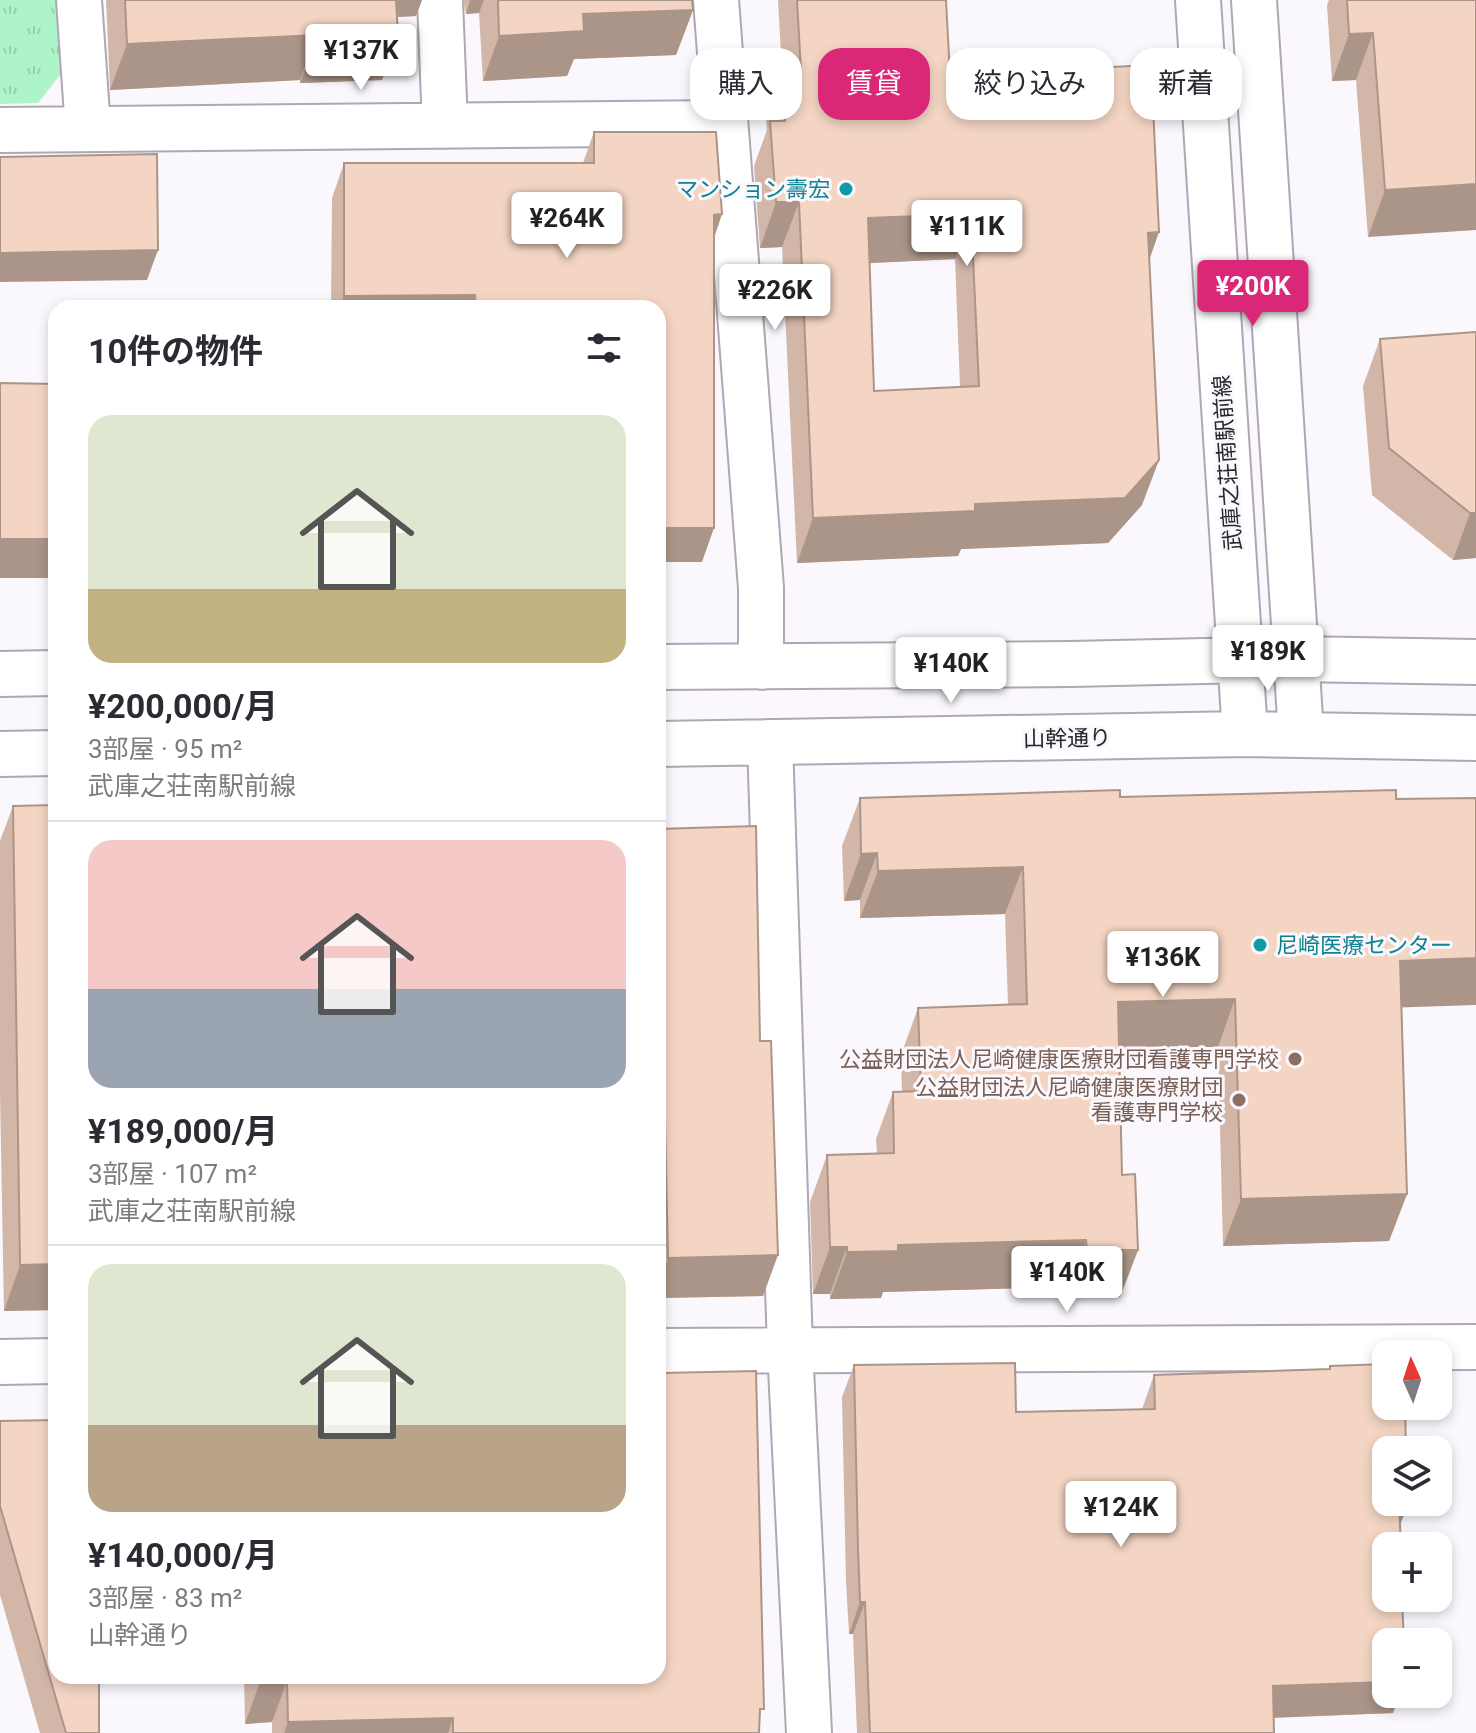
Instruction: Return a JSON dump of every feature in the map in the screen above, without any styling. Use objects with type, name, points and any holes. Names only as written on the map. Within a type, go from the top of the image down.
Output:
[{"type":"street","points":[[79,0],[88,129]]},
{"type":"street","points":[[440,0],[445,126]]},
{"type":"street","points":[[716,0],[761,588],[761,667]]},
{"type":"street","name":"武庫之荘南駅前線","points":[[1198,0],[1245,734]]},
{"type":"street","points":[[1254,0],[1301,734]]},
{"type":"street","points":[[0,130],[724,123]]},
{"type":"street","points":[[666,667],[1296,659],[1476,662]]},
{"type":"street","points":[[0,674],[48,673]]},
{"type":"street","name":"山幹通り","points":[[666,744],[1245,734],[1476,738]]},
{"type":"street","points":[[770,742],[790,1348],[809,1733]]},
{"type":"street","points":[[0,754],[48,753]]},
{"type":"street","points":[[666,1351],[1476,1347]]},
{"type":"street","points":[[0,1362],[48,1361]]},
{"type":"green space","points":[[0,0],[60,0],[63,71],[38,103],[0,104]]},
{"type":"building","points":[[125,0],[396,0],[398,35],[316,38],[316,35],[127,44]]},
{"type":"building","points":[[498,0],[692,0],[693,10],[583,14],[584,31],[499,36]]},
{"type":"building","points":[[797,0],[946,0],[949,48],[946,48],[946,120],[1114,120],[1114,67],[1130,66],[1130,120],[1154,120],[1159,232],[1148,233],[1159,460],[1125,498],[975,504],[975,511],[813,518],[799,202],[776,202],[770,121],[802,120],[802,48]],"holes":[[[971,214],[979,386],[874,391],[868,218]]]},
{"type":"building","points":[[1347,0],[1476,0],[1476,184],[1385,190],[1373,33],[1349,34]]},
{"type":"building","points":[[594,132],[716,132],[722,214],[714,215],[714,528],[666,528],[666,300],[475,300],[475,295],[344,296],[344,163],[594,163]]},
{"type":"building","points":[[157,154],[158,250],[0,253],[0,157]]},
{"type":"building","points":[[1476,332],[1476,513],[1470,513],[1389,448],[1380,339]]},
{"type":"building","points":[[0,383],[48,384],[48,539],[0,539]]},
{"type":"building","points":[[1120,790],[1120,797],[1396,790],[1396,799],[1476,798],[1476,958],[1400,961],[1407,1194],[1241,1199],[1235,999],[1118,1002],[1122,1175],[1135,1174],[1138,1250],[1087,1250],[1086,1240],[898,1245],[898,1251],[847,1252],[847,1247],[830,1247],[827,1155],[894,1153],[893,1092],[921,1091],[918,1008],[1027,1004],[1023,867],[878,871],[877,853],[861,854],[860,798]]},
{"type":"building","points":[[48,805],[48,1264],[20,1265],[13,806]]},
{"type":"building","points":[[756,826],[760,1041],[771,1041],[778,1255],[668,1258],[666,829]]},
{"type":"building","points":[[1015,1363],[1016,1412],[1155,1409],[1154,1375],[1330,1369],[1330,1366],[1372,1364],[1372,1420],[1405,1420],[1406,1436],[1372,1436],[1372,1516],[1400,1516],[1400,1532],[1372,1532],[1372,1612],[1403,1612],[1403,1628],[1372,1628],[1372,1682],[1273,1686],[1274,1733],[870,1733],[865,1602],[860,1602],[854,1365]]},
{"type":"building","points":[[756,1371],[764,1709],[760,1709],[759,1733],[453,1733],[453,1718],[288,1722],[287,1684],[666,1684],[666,1373]]},
{"type":"building","points":[[48,1420],[48,1671],[0,1506],[0,1421]]},
{"type":"building","points":[[52,1684],[99,1684],[99,1733],[66,1733]]},
{"type":"place","name":"マンション壽宏","points":[[846,189]]},
{"type":"place","name":"尼崎医療センター","points":[[1260,945]]},
{"type":"place","name":"公益財団法人尼崎健康医療財団看護専門学校","points":[[1295,1059]]},
{"type":"place","name":"公益財団法人尼崎健康医療財団 看護専門学校","points":[[1239,1100]]}]
